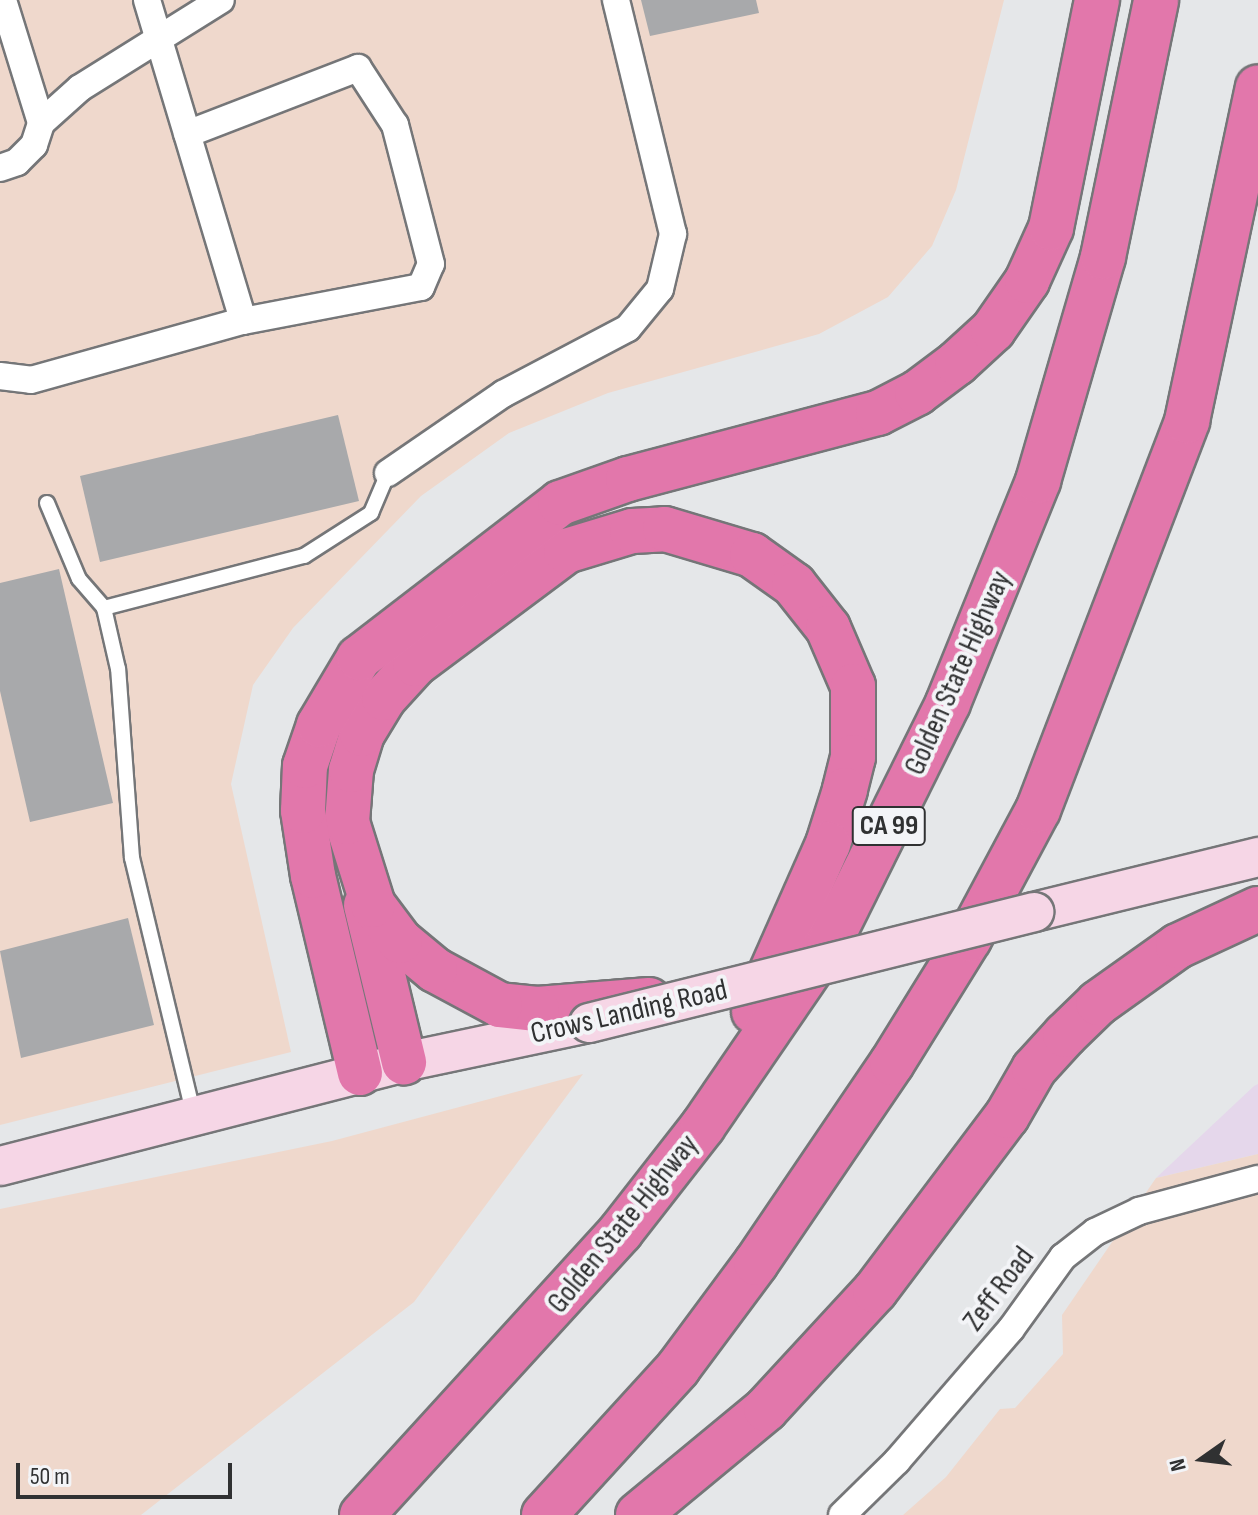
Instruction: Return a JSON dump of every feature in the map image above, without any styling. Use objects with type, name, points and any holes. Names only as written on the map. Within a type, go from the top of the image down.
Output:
[{"type":"highway","points":[[360,1073],[313,876],[303,811],[305,766],[319,725],[359,658],[560,503],[628,479],[878,413],[917,393],[957,363],[993,330],[1019,293],[1051,228],[1097,0]]},
{"type":"highway","name":"Golden State Highway","points":[[362,1515],[558,1305],[703,1126],[831,939],[904,797],[995,593],[1079,350],[1130,146],[1156,0]]},
{"type":"highway","points":[[544,1515],[678,1368],[756,1263],[892,1063],[969,939],[1038,810],[1187,421],[1258,87]]},
{"type":"highway","points":[[404,1062],[347,822],[351,770],[362,734],[384,698],[415,664],[531,573],[566,551],[632,531],[665,529],[752,555],[794,585],[812,604],[842,655],[853,686],[853,757],[828,844],[703,1126]]},
{"type":"highway","points":[[358,868],[373,905],[400,941],[435,970],[500,1005],[588,1013],[693,997]]},
{"type":"highway","points":[[638,1515],[766,1409],[875,1291],[1007,1116],[1034,1069],[1076,1024],[1178,946],[1258,909]]},
{"type":"main road","name":"Crows Landing Road","points":[[693,997],[1258,857]]},
{"type":"main road","name":"Crows Landing Road","points":[[0,1166],[588,1013]]},
{"type":"street","points":[[3,0],[41,123]]},
{"type":"street","points":[[147,0],[243,321]]},
{"type":"street","points":[[0,168],[17,162],[34,145],[41,123],[80,88],[221,0]]},
{"type":"street","points":[[388,473],[503,394],[628,328],[660,289],[673,234],[616,0]]},
{"type":"street","points":[[0,376],[31,380],[243,321],[421,287],[431,264],[395,125],[358,68],[187,134]]},
{"type":"street","name":"Zeff Road","points":[[842,1515],[897,1461],[1001,1341],[1063,1257],[1095,1232],[1139,1211],[1258,1179]]},
{"type":"lane","points":[[104,608],[304,556],[371,513],[388,473]]},
{"type":"lane","points":[[47,503],[79,579],[104,608],[118,669],[132,858],[194,1116]]},
{"type":"shaded area","points":[[0,0],[1004,0],[956,190],[932,246],[888,297],[819,334],[608,393],[509,433],[421,496],[293,628],[253,685],[231,784],[291,1052],[0,1125]]},
{"type":"shaded area","points":[[583,1074],[414,1302],[141,1515],[0,1515],[0,1209],[332,1141]]},
{"type":"shaded area","points":[[1258,1084],[1258,1154],[1156,1178],[1254,1086]]},
{"type":"shaded area","points":[[1258,1154],[1258,1515],[903,1515],[946,1477],[1000,1409],[1015,1408],[1063,1354],[1062,1315],[1156,1178]]},
{"type":"building","points":[[641,0],[756,0],[759,13],[650,36]]},
{"type":"building","points":[[338,415],[359,501],[100,562],[80,476]]},
{"type":"building","points":[[59,569],[113,803],[30,822],[0,691],[0,583]]},
{"type":"building","points":[[128,918],[154,1025],[21,1058],[0,951]]}]
